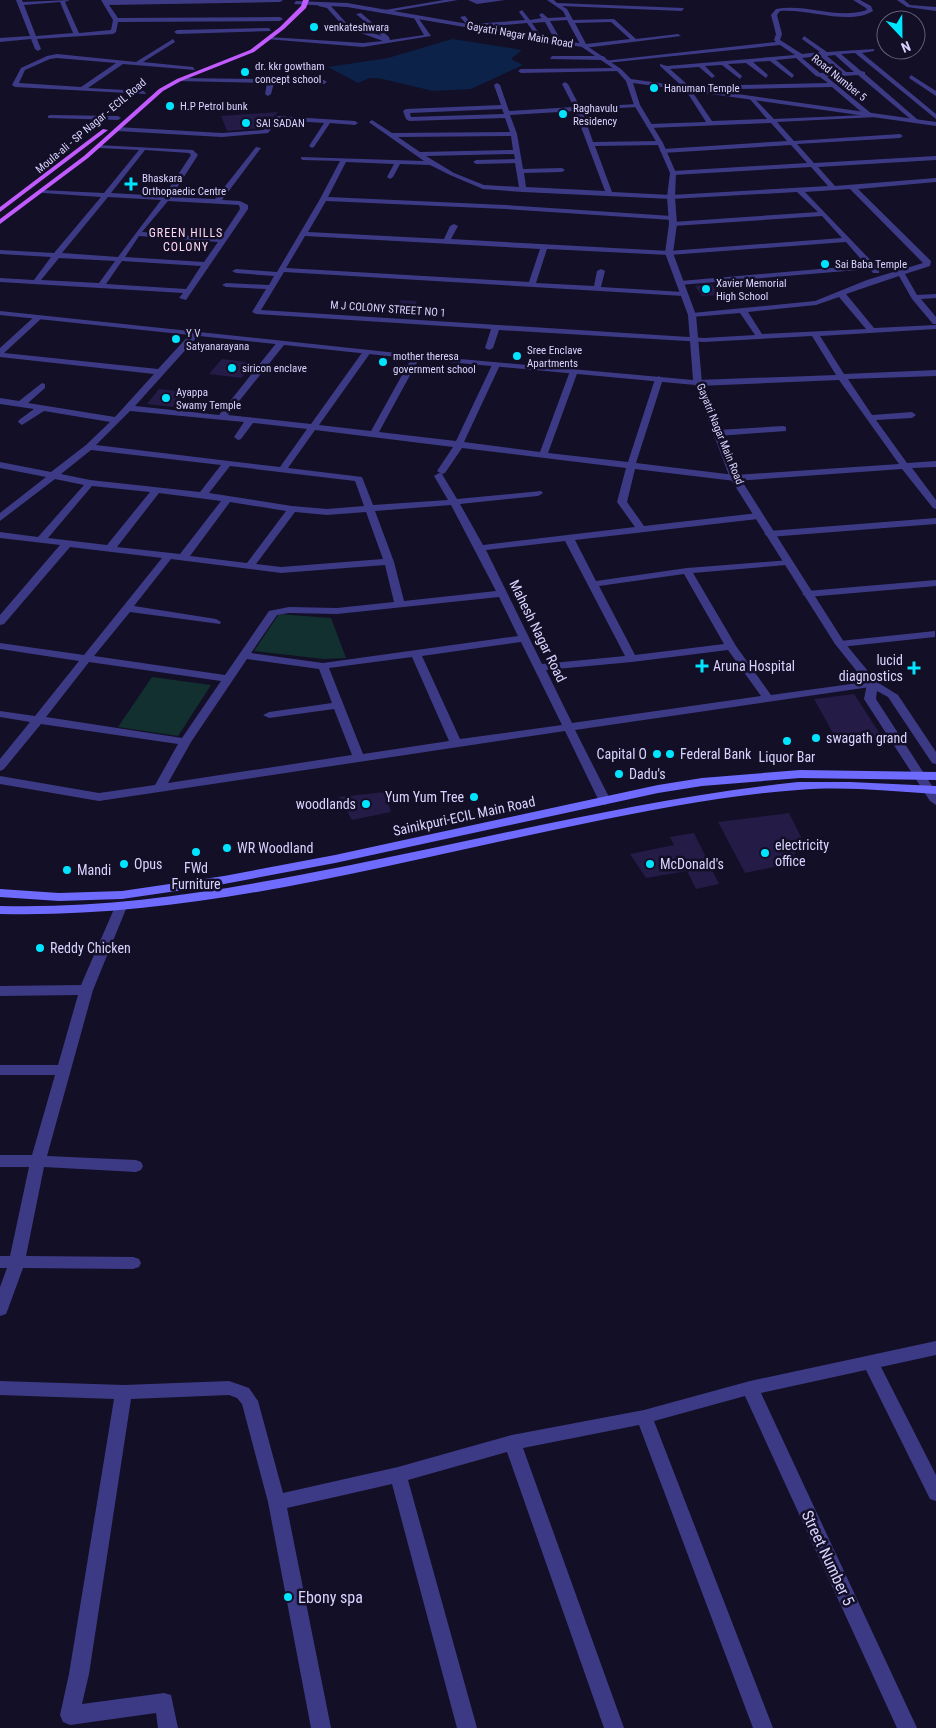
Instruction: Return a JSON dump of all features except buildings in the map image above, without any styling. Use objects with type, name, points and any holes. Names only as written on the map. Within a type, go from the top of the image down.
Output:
[{"type":"main road","name":"Moula-ali - SP Nagar - ECIL Road","points":[[138,99],[150,89],[193,69],[242,50],[269,30],[295,3]]},
{"type":"main road","name":"Moula-ali - SP Nagar - ECIL Road","points":[[0,222],[44,191],[99,146],[161,90],[179,80],[252,51],[269,39],[305,3]]},
{"type":"main road","name":"Moula-ali - SP Nagar - ECIL Road","points":[[0,210],[41,181],[125,112]]},
{"type":"main road","name":"Sainikpuri-ECIL Main Road","points":[[0,893],[59,897],[122,895],[224,880],[335,859],[702,782],[800,774],[936,776]]},
{"type":"main road","name":"Sainikpuri-ECIL Main Road","points":[[0,910],[120,909],[240,892],[613,814],[689,801],[799,786],[857,785],[932,790]]},
{"type":"street","points":[[62,0],[77,34]]},
{"type":"street","points":[[38,49],[20,2],[67,0]]},
{"type":"street","points":[[208,19],[212,0]]},
{"type":"street","points":[[104,2],[280,0]]},
{"type":"street","points":[[334,4],[352,0]]},
{"type":"street","points":[[382,12],[455,0]]},
{"type":"street","points":[[471,0],[477,2],[502,0]]},
{"type":"street","points":[[550,0],[565,10],[584,46],[675,34],[685,41]]},
{"type":"street","points":[[781,43],[777,40],[779,34],[774,15],[778,10],[803,8],[842,15],[870,11],[869,7],[856,0]]},
{"type":"street","points":[[900,0],[909,6],[936,9]]},
{"type":"street","points":[[0,40],[113,32],[116,20],[104,2]]},
{"type":"street","points":[[295,3],[305,3]]},
{"type":"street","name":"Gayatri Nagar Main Road","points":[[305,3],[334,4],[584,46],[619,70],[629,81],[637,105],[662,147],[673,173],[669,253],[692,315],[698,383],[735,478],[786,562],[840,644],[873,684],[892,695],[936,762]]},
{"type":"street","name":"Gayatri Nagar Main Road","points":[[305,3],[334,4]]},
{"type":"street","points":[[558,4],[682,9]]},
{"type":"street","points":[[320,5],[329,7],[346,26],[390,41]]},
{"type":"street","points":[[522,12],[540,39]]},
{"type":"street","points":[[359,14],[390,41]]},
{"type":"street","points":[[505,15],[510,22]]},
{"type":"street","points":[[542,15],[547,20],[559,42]]},
{"type":"street","points":[[463,17],[470,26],[489,22],[612,20],[634,40]]},
{"type":"street","points":[[269,39],[363,46],[428,36],[417,18]]},
{"type":"street","points":[[116,20],[280,19]]},
{"type":"street","points":[[177,32],[269,30]]},
{"type":"street","points":[[804,38],[845,74]]},
{"type":"street","points":[[136,64],[173,41]]},
{"type":"street","points":[[552,58],[604,60],[781,43]]},
{"type":"street","name":"Road Number 5","points":[[781,43],[799,56],[818,75],[822,75],[872,116]]},
{"type":"street","points":[[691,46],[714,63]]},
{"type":"street","points":[[666,68],[872,50]]},
{"type":"street","points":[[856,51],[936,117]]},
{"type":"street","points":[[835,52],[916,121]]},
{"type":"street","points":[[150,89],[82,89],[16,85],[23,69],[49,57],[57,56],[193,69]]},
{"type":"street","points":[[650,56],[687,88],[711,124]]},
{"type":"street","points":[[771,59],[792,76]]},
{"type":"street","points":[[748,61],[766,76]]},
{"type":"street","points":[[82,89],[122,62]]},
{"type":"street","points":[[723,63],[740,77]]},
{"type":"street","points":[[700,65],[712,76]]},
{"type":"street","points":[[520,71],[619,70]]},
{"type":"street","points":[[822,75],[881,72]]},
{"type":"street","points":[[911,77],[936,94]]},
{"type":"street","points":[[179,80],[324,82]]},
{"type":"street","points":[[268,94],[271,81]]},
{"type":"street","points":[[629,81],[936,124]]},
{"type":"street","points":[[565,84],[578,109],[609,194]]},
{"type":"street","points":[[496,85],[514,134],[523,190]]},
{"type":"street","points":[[687,88],[833,85]]},
{"type":"street","points":[[490,99],[500,98]]},
{"type":"street","points":[[752,98],[833,188]]},
{"type":"street","points":[[506,112],[406,111],[409,119],[637,105]]},
{"type":"street","points":[[649,126],[772,122],[872,116]]},
{"type":"street","points":[[50,117],[118,118]]},
{"type":"street","points":[[117,129],[222,135],[266,132],[277,118],[355,123]]},
{"type":"street","points":[[312,146],[328,122]]},
{"type":"street","points":[[372,122],[432,163],[452,174],[484,187],[671,197],[852,187],[936,180]]},
{"type":"street","points":[[390,135],[514,134]]},
{"type":"street","points":[[590,144],[662,147],[792,143],[900,136]]},
{"type":"street","points":[[99,146],[191,151],[195,154],[166,199],[137,234],[101,286]]},
{"type":"street","points":[[217,202],[258,148]]},
{"type":"street","points":[[36,282],[143,149]]},
{"type":"street","points":[[418,154],[518,152]]},
{"type":"street","points":[[303,158],[432,163]]},
{"type":"street","points":[[673,173],[936,158]]},
{"type":"street","points":[[250,319],[324,199],[344,160]]},
{"type":"street","points":[[476,162],[519,161]]},
{"type":"street","points":[[390,177],[398,162]]},
{"type":"street","points":[[521,171],[562,170]]},
{"type":"street","points":[[692,315],[806,305],[927,264],[927,260],[852,187]]},
{"type":"street","points":[[505,207],[512,189]]},
{"type":"street","points":[[799,190],[824,214],[871,267],[884,278]]},
{"type":"street","points":[[44,191],[240,203],[245,206],[183,298]]},
{"type":"street","points":[[324,199],[505,207],[672,221],[824,214]]},
{"type":"street","points":[[447,241],[454,226]]},
{"type":"street","points":[[137,234],[221,240]]},
{"type":"street","points":[[303,234],[669,253],[848,240]]},
{"type":"street","points":[[532,286],[544,246]]},
{"type":"street","points":[[0,252],[205,264]]},
{"type":"street","points":[[680,283],[871,267]]},
{"type":"street","points":[[236,271],[683,294]]},
{"type":"street","points":[[597,289],[601,271]]},
{"type":"street","points":[[901,272],[915,297],[936,322]]},
{"type":"street","points":[[0,280],[188,290]]},
{"type":"street","points":[[226,286],[271,287]]},
{"type":"street","points":[[842,294],[872,330]]},
{"type":"street","points":[[915,297],[936,296]]},
{"type":"street","points":[[743,311],[760,337]]},
{"type":"street","name":"M J COLONY STREET NO 1","points":[[256,312],[694,339],[936,327]]},
{"type":"street","points":[[0,313],[416,357],[698,383],[936,372]]},
{"type":"street","points":[[0,353],[38,318]]},
{"type":"street","points":[[489,348],[496,327]]},
{"type":"street","points":[[0,518],[88,447],[130,408],[159,372],[195,334]]},
{"type":"street","points":[[815,334],[841,377],[905,467],[936,506]]},
{"type":"street","points":[[221,418],[281,343]]},
{"type":"street","points":[[282,470],[367,352]]},
{"type":"street","points":[[0,353],[159,372]]},
{"type":"street","points":[[373,435],[416,357]]},
{"type":"street","name":"Mahesh Nagar Road","points":[[496,365],[458,446],[441,473],[454,502],[503,593],[605,801]]},
{"type":"street","points":[[543,456],[574,371]]},
{"type":"street","points":[[641,529],[622,502],[631,466],[660,379]]},
{"type":"street","points":[[20,405],[42,386]]},
{"type":"street","points":[[0,402],[117,420]]},
{"type":"street","points":[[22,422],[42,408]]},
{"type":"street","points":[[130,408],[314,427],[458,446],[735,478],[936,464]]},
{"type":"street","points":[[870,418],[912,415]]},
{"type":"street","points":[[238,437],[250,421]]},
{"type":"street","points":[[718,433],[783,429]]},
{"type":"street","points":[[88,447],[226,465],[355,478],[362,482],[369,509],[389,562],[400,604]]},
{"type":"street","points":[[0,465],[90,483],[203,495],[292,509],[327,512],[538,493]]},
{"type":"street","points":[[203,495],[226,465]]},
{"type":"street","points":[[41,540],[90,483]]},
{"type":"street","points":[[109,550],[157,490]]},
{"type":"street","points":[[182,558],[227,499]]},
{"type":"street","points":[[249,568],[292,509]]},
{"type":"street","points":[[480,548],[758,516]]},
{"type":"street","points":[[769,534],[936,521]]},
{"type":"street","points":[[0,535],[249,568],[281,570],[389,562]]},
{"type":"street","points":[[568,537],[632,659]]},
{"type":"street","points":[[0,622],[67,544]]},
{"type":"street","points":[[0,767],[168,557]]},
{"type":"street","points":[[594,584],[687,571],[786,562]]},
{"type":"street","points":[[687,571],[731,646],[768,698]]},
{"type":"street","points":[[807,594],[936,584]]},
{"type":"street","points":[[160,787],[185,742],[273,613],[280,610],[337,611],[503,593]]},
{"type":"street","points":[[127,608],[216,622]]},
{"type":"street","points":[[840,644],[935,634]]},
{"type":"street","points":[[244,655],[323,666],[525,638]]},
{"type":"street","points":[[0,646],[227,679]]},
{"type":"street","points":[[540,667],[632,659],[731,646]]},
{"type":"street","points":[[415,652],[456,743]]},
{"type":"street","points":[[323,666],[359,759]]},
{"type":"street","points":[[0,780],[99,797],[567,726],[873,684],[870,699],[919,776],[932,790],[936,801]]},
{"type":"street","points":[[269,715],[338,705]]},
{"type":"street","points":[[0,714],[185,742]]},
{"type":"street","points":[[0,1308],[17,1262],[38,1161],[86,990],[120,909]]},
{"type":"street","points":[[0,991],[86,990]]},
{"type":"street","points":[[0,1070],[63,1070]]},
{"type":"street","points":[[0,1161],[136,1166]]},
{"type":"street","points":[[0,1262],[133,1263]]},
{"type":"street","points":[[277,1502],[398,1475],[512,1443],[644,1417],[750,1388],[936,1348]]},
{"type":"street","points":[[870,1362],[936,1493]]},
{"type":"street","points":[[0,1388],[124,1392],[228,1388],[243,1392],[250,1401],[277,1502],[321,1728]]},
{"type":"street","name":"Street Number 5","points":[[750,1388],[907,1728]]},
{"type":"street","points":[[124,1392],[79,1674],[70,1714],[164,1702],[168,1728]]},
{"type":"street","points":[[644,1417],[763,1728]]},
{"type":"street","points":[[512,1443],[614,1728]]},
{"type":"street","points":[[398,1475],[467,1728]]},
{"type":"green space","points":[[279,614],[331,618],[346,658],[323,659],[254,651]]},
{"type":"green space","points":[[152,677],[211,685],[178,736],[118,727]]},
{"type":"water","points":[[452,39],[522,50],[511,59],[523,65],[471,89],[433,91],[378,78],[370,78],[358,83],[328,67],[388,58]]},
{"type":"place","name":"venkateshwara","points":[[314,27]]},
{"type":"place","name":"dr. kkr gowtham concept school","points":[[245,72]]},
{"type":"place","name":"Hanuman Temple","points":[[654,88]]},
{"type":"place","name":"H.P Petrol bunk","points":[[170,106]]},
{"type":"place","name":"Raghavulu Residency","points":[[563,114]]},
{"type":"place","name":"SAI SADAN","points":[[246,123]]},
{"type":"place","name":"Bhaskara Orthopaedic Centre","points":[[131,184]]},
{"type":"place","name":"Sai Baba Temple","points":[[825,264]]},
{"type":"place","name":"Xavier Memorial High School","points":[[706,289]]},
{"type":"place","name":"Y V Satyanarayana","points":[[176,339]]},
{"type":"place","name":"Sree Enclave Apartments","points":[[517,356]]},
{"type":"place","name":"mother theresa government school","points":[[383,362]]},
{"type":"place","name":"siricon enclave","points":[[232,368]]},
{"type":"place","name":"Ayappa Swamy Temple","points":[[166,398]]},
{"type":"place","name":"Aruna Hospital","points":[[702,666]]},
{"type":"place","name":"lucid diagnostics","points":[[914,668]]},
{"type":"place","name":"swagath grand","points":[[816,738]]},
{"type":"place","name":"Liquor Bar","points":[[787,741]]},
{"type":"place","name":"Capital O","points":[[657,754]]},
{"type":"place","name":"Federal Bank","points":[[670,754]]},
{"type":"place","name":"Dadu's","points":[[619,774]]},
{"type":"place","name":"Yum Yum Tree","points":[[474,797]]},
{"type":"place","name":"woodlands","points":[[366,804]]},
{"type":"place","name":"WR Woodland","points":[[227,848]]},
{"type":"place","name":"FWd Furniture","points":[[196,852]]},
{"type":"place","name":"electricity office","points":[[765,853]]},
{"type":"place","name":"Opus","points":[[124,864]]},
{"type":"place","name":"McDonald's","points":[[650,864]]},
{"type":"place","name":"Mandi","points":[[67,870]]},
{"type":"place","name":"Reddy Chicken","points":[[40,948]]},
{"type":"place","name":"Ebony spa","points":[[288,1597]]},
{"type":"district","name":"GREEN HILLS COLONY","points":[[186,240]]}]
